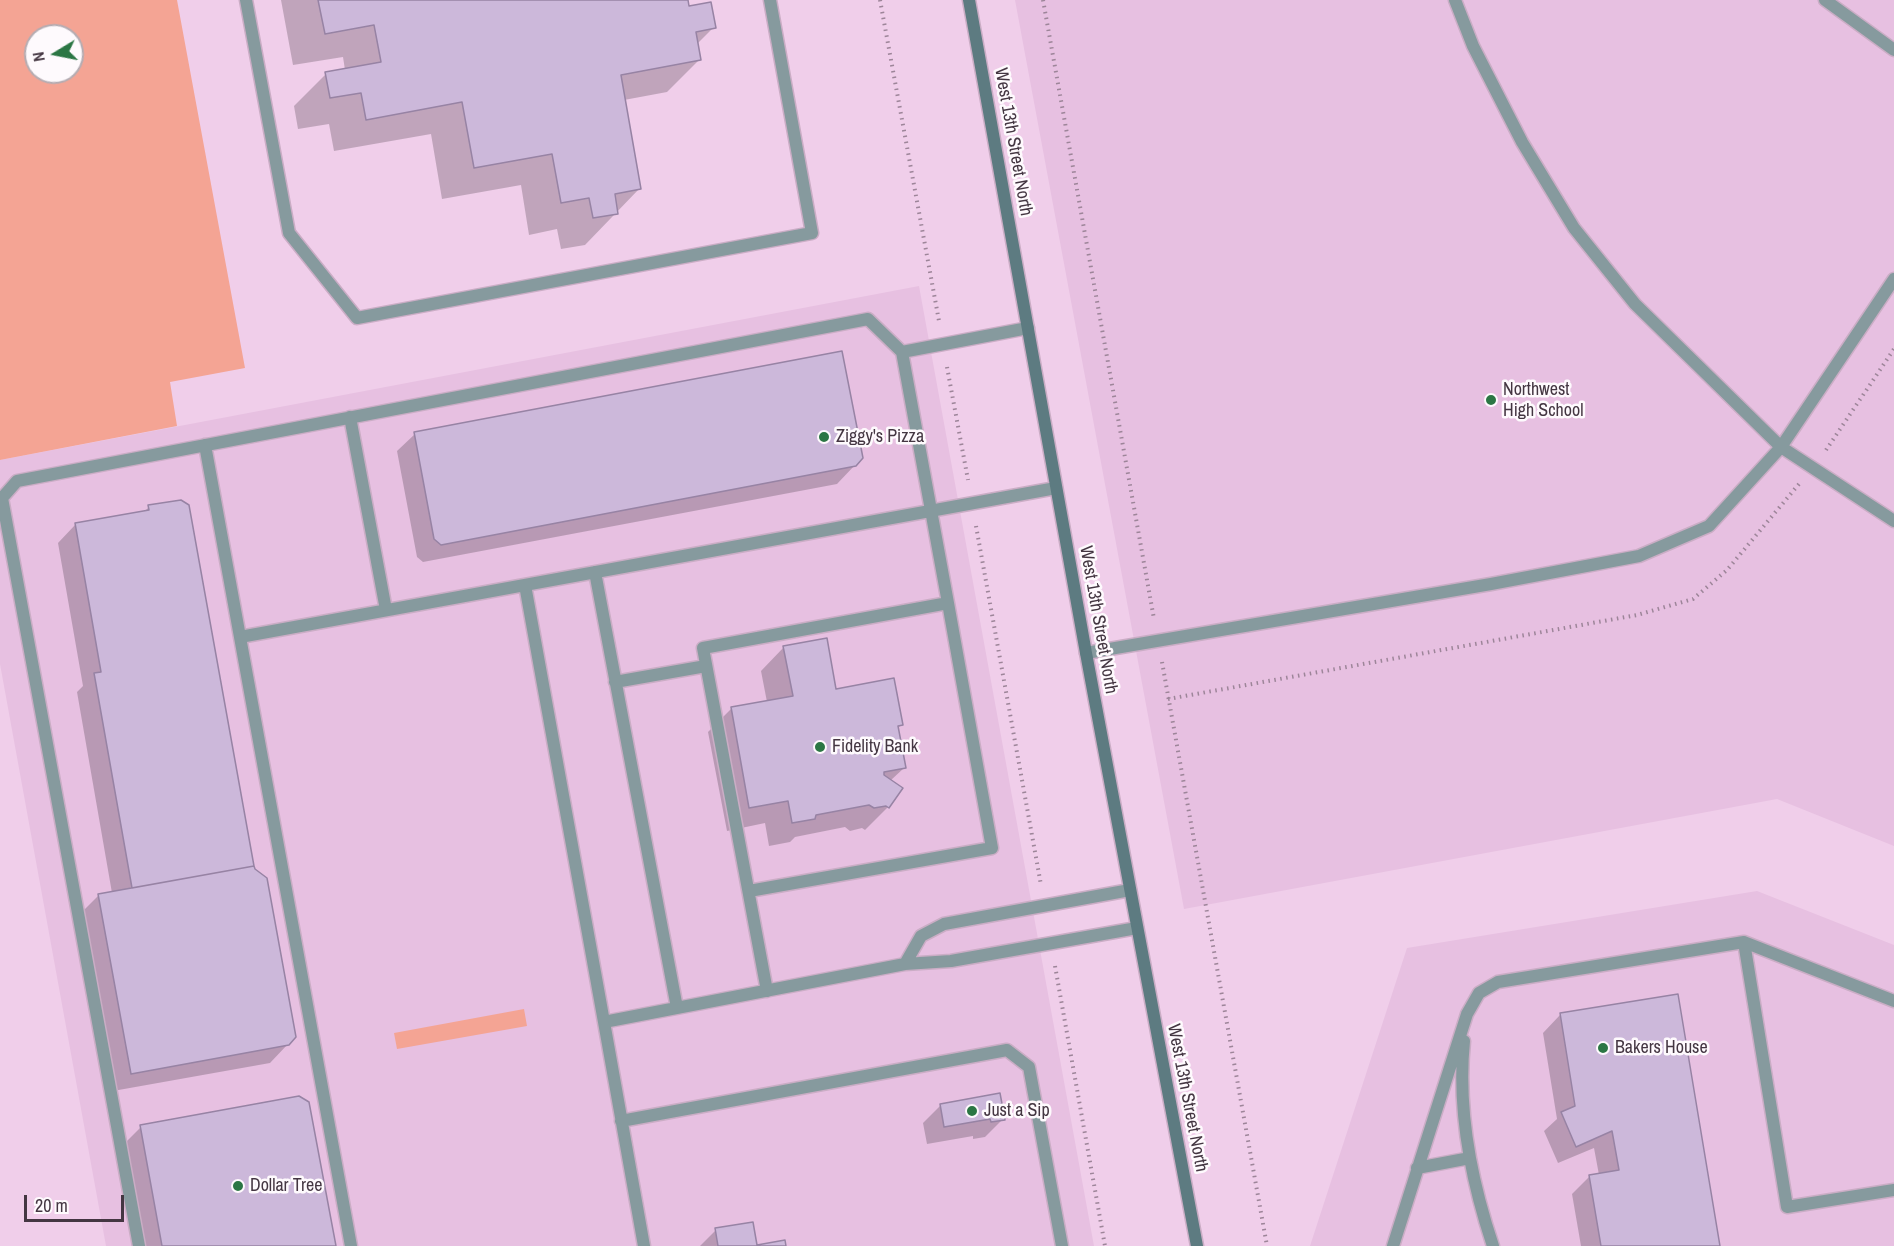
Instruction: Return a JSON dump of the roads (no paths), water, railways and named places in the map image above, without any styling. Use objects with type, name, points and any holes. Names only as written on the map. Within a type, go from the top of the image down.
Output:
[{"type":"street","name":"West 13th Street North","points":[[969,0],[1086,653],[1197,1246]]},
{"type":"lane","points":[[246,0],[289,233],[357,318],[812,233],[770,0]]},
{"type":"lane","points":[[1455,0],[1473,46],[1522,142],[1574,228],[1635,304],[1781,447],[1894,521]]},
{"type":"lane","points":[[1826,0],[1894,50]]},
{"type":"lane","points":[[1086,653],[1491,585],[1639,556],[1709,526],[1781,447],[1894,279]]},
{"type":"lane","points":[[139,1246],[2,498],[17,481],[868,319],[902,352],[992,848],[749,891]]},
{"type":"lane","points":[[902,352],[1028,328]]},
{"type":"lane","points":[[350,417],[386,610]]},
{"type":"lane","points":[[205,445],[351,1246]]},
{"type":"lane","points":[[240,637],[1056,488]]},
{"type":"lane","points":[[595,572],[677,1008]]},
{"type":"lane","points":[[525,585],[644,1246]]},
{"type":"lane","points":[[767,991],[703,648],[948,603]]},
{"type":"lane","points":[[615,682],[706,666]]},
{"type":"lane","points":[[905,964],[921,936],[944,924],[1130,890]]},
{"type":"lane","points":[[603,1023],[905,964],[951,961],[1137,928]]},
{"type":"lane","points":[[1744,942],[1787,1207],[1894,1190]]},
{"type":"lane","points":[[1393,1246],[1467,1014],[1479,993],[1498,982],[1744,942],[1894,1001]]},
{"type":"lane","points":[[1467,1014],[1462,1058],[1463,1110],[1479,1205],[1493,1246]]},
{"type":"lane","points":[[621,1121],[1007,1050],[1029,1067],[1062,1246]]},
{"type":"lane","points":[[1418,1168],[1470,1158]]},
{"type":"place","name":"Northwest High School","points":[[1491,400]]},
{"type":"place","name":"Ziggy's Pizza","points":[[824,437]]},
{"type":"place","name":"Fidelity Bank","points":[[820,747]]},
{"type":"place","name":"Bakers House","points":[[1603,1048]]},
{"type":"place","name":"Just a Sip","points":[[972,1111]]},
{"type":"place","name":"Dollar Tree","points":[[238,1186]]}]
